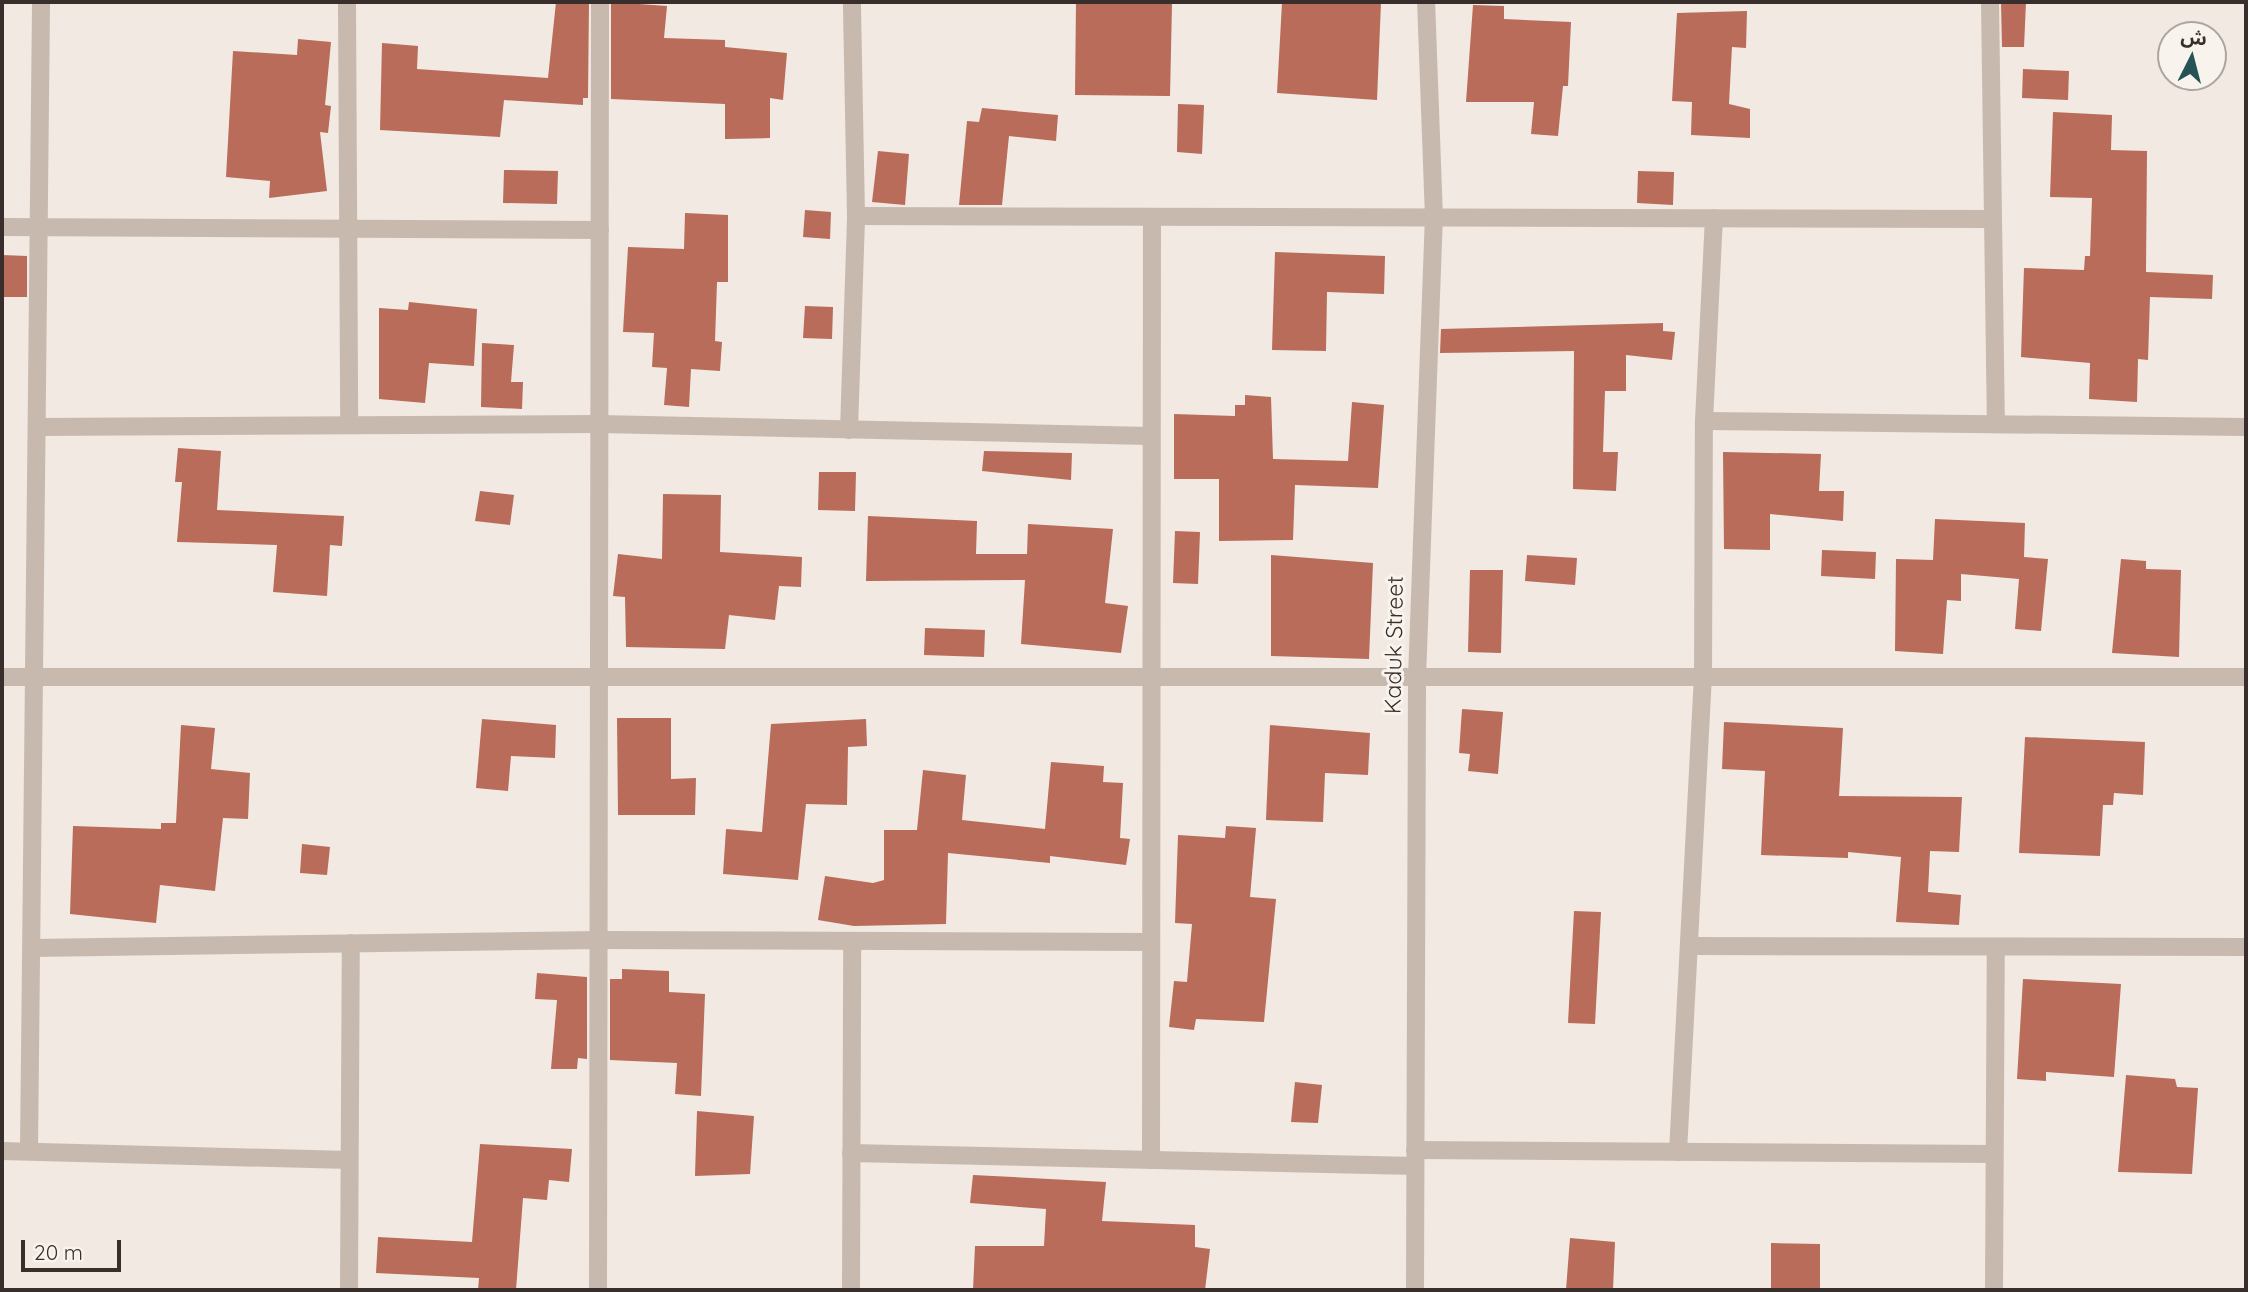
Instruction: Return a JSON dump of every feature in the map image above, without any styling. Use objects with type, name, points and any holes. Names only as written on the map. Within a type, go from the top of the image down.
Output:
[{"type":"street","points":[[29,1151],[41,2]]},
{"type":"street","points":[[347,2],[349,425]]},
{"type":"street","points":[[598,1290],[600,2]]},
{"type":"street","points":[[849,429],[856,216],[852,2]]},
{"type":"street","name":"Kaduk Street","points":[[1415,1290],[1417,678],[1434,218],[1426,2]]},
{"type":"street","points":[[1990,2],[1996,424]]},
{"type":"street","points":[[856,216],[1993,219]]},
{"type":"street","points":[[1151,1160],[1148,678],[1152,217]]},
{"type":"street","points":[[1678,1152],[1703,679],[1704,421],[1714,218]]},
{"type":"street","points":[[2,227],[348,232],[600,230]]},
{"type":"street","points":[[1704,421],[2246,427]]},
{"type":"street","points":[[37,427],[600,424],[1150,436]]},
{"type":"street","points":[[2,677],[2246,677]]},
{"type":"street","points":[[32,948],[599,940],[1150,942]]},
{"type":"street","points":[[850,1290],[852,941]]},
{"type":"street","points":[[349,1290],[351,943]]},
{"type":"street","points":[[1690,946],[2246,947]]},
{"type":"street","points":[[1993,1290],[1996,947]]},
{"type":"street","points":[[2,1151],[349,1160]]},
{"type":"street","points":[[851,1153],[1151,1160],[1678,1152],[1994,1154]]},
{"type":"building","points":[[556,2],[589,2],[588,98],[583,98],[583,105],[504,100],[500,137],[380,130],[382,43],[418,46],[417,69],[548,78]]},
{"type":"building","points":[[611,2],[667,6],[664,38],[725,40],[725,47],[787,53],[783,100],[770,98],[770,138],[725,139],[725,104],[611,99]]},
{"type":"building","points":[[1076,2],[1172,4],[1170,96],[1075,95]]},
{"type":"building","points":[[1381,2],[1377,100],[1277,93],[1282,3]]},
{"type":"building","points":[[2001,2],[2026,2],[2024,47],[2002,47]]},
{"type":"building","points":[[1473,5],[1504,6],[1504,19],[1571,22],[1568,86],[1563,86],[1558,136],[1531,134],[1534,102],[1466,102]]},
{"type":"building","points":[[1747,11],[1746,48],[1732,47],[1729,104],[1750,109],[1750,138],[1691,135],[1692,102],[1672,101],[1677,13]]},
{"type":"building","points":[[298,39],[331,42],[325,105],[331,106],[328,133],[320,132],[327,191],[269,198],[270,181],[226,177],[233,51],[297,55]]},
{"type":"building","points":[[2023,69],[2069,71],[2068,100],[2022,98]]},
{"type":"building","points":[[1178,104],[1204,105],[1202,154],[1177,152]]},
{"type":"building","points":[[982,108],[1058,115],[1056,141],[1009,136],[1002,205],[959,205],[967,121],[979,122]]},
{"type":"building","points":[[2053,112],[2112,115],[2111,150],[2147,151],[2146,272],[2213,275],[2212,299],[2150,297],[2148,360],[2138,359],[2137,402],[2089,399],[2090,363],[2021,357],[2024,268],[2084,270],[2085,256],[2090,256],[2092,198],[2050,197]]},
{"type":"building","points":[[878,151],[909,154],[905,205],[872,202]]},
{"type":"building","points":[[504,170],[558,171],[557,204],[503,203]]},
{"type":"building","points":[[1638,171],[1674,172],[1673,205],[1637,203]]},
{"type":"building","points":[[805,210],[831,212],[830,239],[803,237]]},
{"type":"building","points":[[685,213],[728,215],[728,282],[717,282],[715,341],[722,342],[720,371],[691,369],[689,407],[664,405],[667,368],[652,367],[654,333],[623,332],[628,247],[684,249]]},
{"type":"building","points":[[1275,252],[1385,256],[1384,294],[1327,292],[1326,351],[1272,350]]},
{"type":"building","points":[[2,255],[27,256],[27,297],[2,297]]},
{"type":"building","points":[[409,302],[477,309],[474,366],[429,363],[425,403],[379,399],[379,308],[408,310]]},
{"type":"building","points":[[805,306],[833,307],[832,339],[803,338]]},
{"type":"building","points":[[1663,323],[1663,331],[1675,332],[1672,360],[1626,355],[1626,391],[1605,391],[1603,452],[1618,452],[1616,491],[1573,489],[1574,351],[1440,353],[1441,329]]},
{"type":"building","points":[[482,343],[514,345],[511,382],[523,382],[522,409],[481,407]]},
{"type":"building","points":[[1245,395],[1271,397],[1273,459],[1348,461],[1352,402],[1384,405],[1378,488],[1295,485],[1293,540],[1219,541],[1219,479],[1174,479],[1174,414],[1235,416],[1235,405],[1245,405]]},
{"type":"building","points":[[178,448],[221,451],[217,510],[344,516],[342,546],[330,545],[327,596],[273,592],[277,545],[177,542],[182,482],[175,482]]},
{"type":"building","points":[[984,451],[1072,453],[1071,480],[982,471]]},
{"type":"building","points":[[1723,452],[1821,454],[1819,491],[1844,491],[1843,521],[1770,514],[1770,550],[1724,549]]},
{"type":"building","points":[[819,472],[856,472],[855,511],[818,510]]},
{"type":"building","points":[[480,491],[514,495],[510,525],[475,521]]},
{"type":"building","points":[[663,494],[721,495],[720,552],[802,557],[801,587],[779,586],[775,620],[729,615],[725,649],[626,647],[625,597],[613,596],[618,554],[662,559]]},
{"type":"building","points":[[868,516],[977,521],[976,554],[1027,554],[1028,524],[1113,529],[1105,603],[1128,606],[1121,653],[1021,644],[1025,580],[866,581]]},
{"type":"building","points":[[1935,519],[2025,523],[2024,557],[2048,559],[2041,631],[2015,629],[2019,579],[1961,574],[1961,601],[1947,600],[1943,654],[1895,651],[1896,559],[1933,560]]},
{"type":"building","points":[[1175,531],[1200,532],[1198,584],[1173,583]]},
{"type":"building","points":[[1822,550],[1876,552],[1875,579],[1821,576]]},
{"type":"building","points":[[1271,555],[1373,563],[1369,659],[1271,656]]},
{"type":"building","points":[[1527,555],[1577,558],[1575,585],[1525,581]]},
{"type":"building","points":[[2121,559],[2146,561],[2146,569],[2181,570],[2179,657],[2112,653]]},
{"type":"building","points":[[1470,570],[1503,570],[1501,653],[1468,652]]},
{"type":"building","points":[[925,628],[985,630],[984,657],[924,655]]},
{"type":"building","points":[[1462,709],[1503,712],[1498,774],[1468,771],[1470,754],[1459,753]]},
{"type":"building","points":[[617,718],[671,718],[671,779],[696,778],[695,815],[618,815]]},
{"type":"building","points":[[482,719],[556,725],[555,758],[511,756],[508,791],[476,788]]},
{"type":"building","points":[[866,719],[867,746],[848,747],[847,805],[806,804],[798,880],[723,874],[726,829],[762,832],[771,724]]},
{"type":"building","points":[[1724,722],[1843,728],[1839,796],[1962,797],[1959,852],[1930,851],[1928,892],[1961,895],[1959,925],[1896,922],[1901,857],[1848,852],[1848,858],[1761,855],[1765,771],[1722,769]]},
{"type":"building","points":[[181,725],[215,728],[211,769],[250,773],[248,819],[223,818],[215,891],[160,885],[156,923],[70,914],[73,826],[161,829],[161,823],[176,823]]},
{"type":"building","points":[[1270,725],[1370,733],[1368,775],[1325,773],[1323,822],[1266,820]]},
{"type":"building","points":[[2025,737],[2145,742],[2143,795],[2114,793],[2113,805],[2103,805],[2100,856],[2019,853]]},
{"type":"building","points":[[1051,762],[1104,766],[1103,782],[1123,783],[1120,838],[1130,839],[1126,865],[1050,856],[1050,863],[948,853],[946,924],[854,926],[818,920],[825,876],[873,883],[884,880],[884,830],[917,830],[923,770],[966,775],[962,820],[1045,829]]},
{"type":"building","points":[[1226,826],[1256,828],[1250,897],[1276,899],[1264,1022],[1196,1019],[1194,1030],[1169,1027],[1174,981],[1187,982],[1192,924],[1175,923],[1178,835],[1225,838]]},
{"type":"building","points":[[302,844],[330,847],[327,875],[300,873]]},
{"type":"building","points":[[1574,911],[1601,912],[1595,1024],[1568,1023]]},
{"type":"building","points":[[622,969],[669,971],[669,992],[705,994],[701,1096],[675,1094],[677,1063],[610,1060],[610,979],[622,979]]},
{"type":"building","points":[[537,973],[587,977],[587,1059],[578,1058],[577,1069],[551,1069],[557,1000],[535,999]]},
{"type":"building","points":[[2023,979],[2121,984],[2114,1077],[2046,1072],[2046,1081],[2017,1079]]},
{"type":"building","points":[[2126,1075],[2175,1079],[2177,1087],[2198,1088],[2192,1174],[2118,1172]]},
{"type":"building","points":[[1295,1082],[1322,1085],[1318,1123],[1291,1122]]},
{"type":"building","points":[[697,1111],[754,1116],[750,1174],[695,1176]]},
{"type":"building","points":[[480,1144],[572,1149],[569,1182],[549,1180],[547,1200],[523,1198],[516,1290],[478,1290],[479,1278],[376,1273],[378,1237],[472,1242]]},
{"type":"building","points":[[973,1175],[1106,1182],[1102,1221],[1195,1225],[1195,1247],[1210,1249],[1205,1290],[973,1290],[975,1246],[1044,1246],[1046,1209],[970,1203]]},
{"type":"building","points":[[1570,1238],[1615,1242],[1613,1290],[1566,1290]]},
{"type":"building","points":[[1771,1243],[1820,1244],[1820,1290],[1771,1290]]}]
